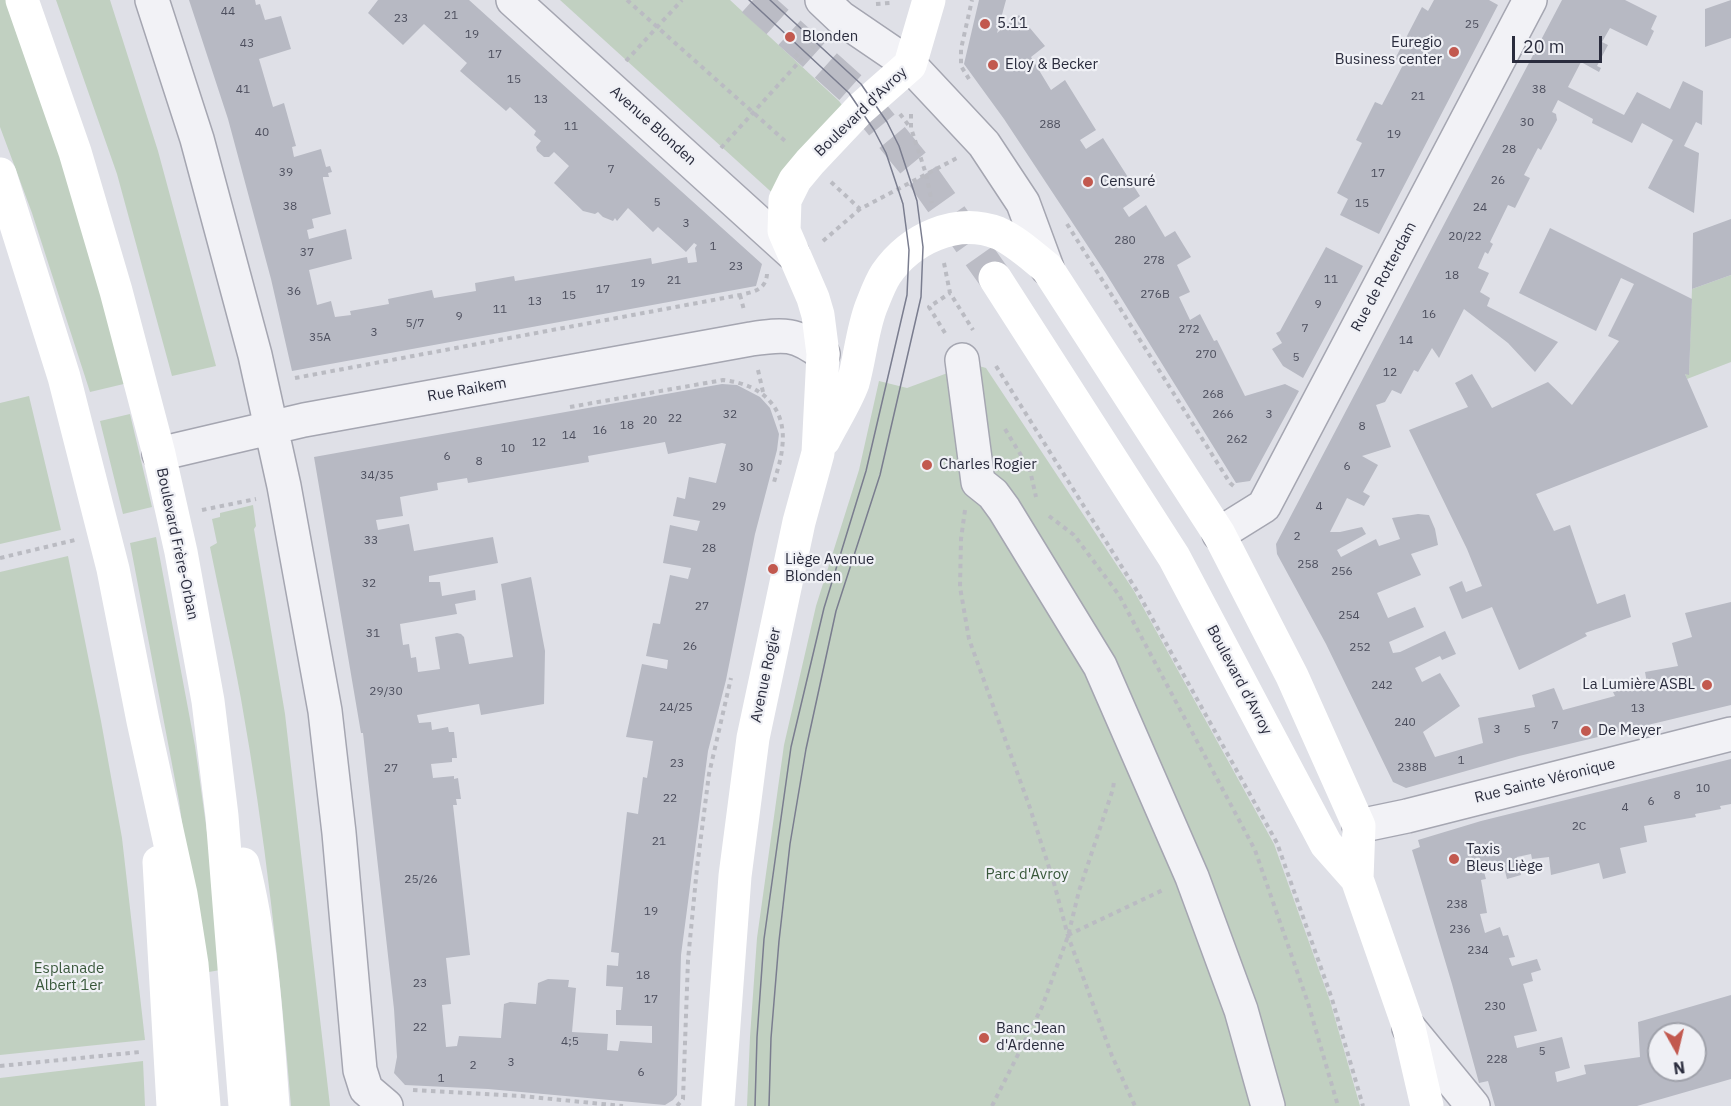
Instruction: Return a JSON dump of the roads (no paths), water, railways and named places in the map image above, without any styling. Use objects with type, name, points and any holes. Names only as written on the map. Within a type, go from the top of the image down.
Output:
[{"type":"main road","name":"Boulevard Frère-Orban","points":[[22,0],[94,214],[159,454],[181,552],[208,701],[222,816],[245,1106]]},
{"type":"main road","points":[[910,65],[929,0]]},
{"type":"main road","name":"Boulevard d'Avroy","points":[[786,261],[785,200],[795,180],[860,109],[910,65]]},
{"type":"main road","points":[[0,174],[46,314],[113,569],[181,894],[192,964],[204,1106]]},
{"type":"main road","points":[[818,453],[852,385],[870,309],[885,275],[904,253],[938,232],[954,229],[980,229],[998,234],[1014,243],[1047,268],[1219,534],[1292,676],[1359,826],[1356,879]]},
{"type":"main road","name":"Avenue Rogier","points":[[718,1106],[735,876],[753,738],[799,522],[818,453],[824,354],[818,315],[813,298],[786,261]]},
{"type":"main road","name":"Boulevard d'Avroy","points":[[995,278],[1174,557],[1326,844],[1356,879],[1409,1028],[1427,1106]]},
{"type":"main road","points":[[164,816],[158,875],[173,1106]]},
{"type":"main road","points":[[222,816],[235,843],[249,889],[261,976],[273,1106]]},
{"type":"street","points":[[152,0],[197,139],[272,426],[325,711],[339,833],[360,1070],[366,1089],[396,1097]]},
{"type":"street","name":"Avenue Blonden","points":[[513,0],[701,170],[786,261]]},
{"type":"street","name":"Rue de Rotterdam","points":[[1219,534],[1264,506],[1530,0]]},
{"type":"street","points":[[831,9],[910,65]]},
{"type":"street","name":"Boulevard d'Avroy","points":[[910,65],[984,144],[1023,203],[1047,268]]},
{"type":"street","name":"Rue Raikem","points":[[159,454],[272,426],[777,335],[800,322],[813,298]]},
{"type":"street","name":"Rue Raikem","points":[[777,335],[805,340],[824,354]]},
{"type":"street","points":[[968,346],[978,482],[993,494],[1004,508],[1100,666],[1192,877],[1240,1010],[1268,1106]]},
{"type":"street","name":"Rue Sainte Véronique","points":[[1359,826],[1407,816],[1731,734]]},
{"type":"street","points":[[1409,1028],[1473,1106]]},
{"type":"tunnel","points":[[753,0],[853,90],[918,169],[995,278]]},
{"type":"tram line","points":[[749,0],[849,93],[874,130],[886,153],[903,204],[909,250],[907,295],[866,471],[824,608],[791,747],[764,939],[755,1106]]},
{"type":"tram line","points":[[769,1106],[771,1038],[779,941],[790,844],[806,749],[836,611],[880,475],[921,297],[923,247],[917,201],[899,146],[887,122],[861,84],[770,0]]},
{"type":"place","name":"5.11","points":[[985,24]]},
{"type":"place","name":"Blonden","points":[[790,37]]},
{"type":"place","name":"Euregio Business center","points":[[1454,52]]},
{"type":"place","name":"Eloy & Becker","points":[[993,65]]},
{"type":"place","name":"Censuré","points":[[1088,182]]},
{"type":"place","name":"Charles Rogier","points":[[927,465]]},
{"type":"place","name":"Liège Avenue Blonden","points":[[773,569]]},
{"type":"place","name":"La Lumière ASBL","points":[[1707,685]]},
{"type":"place","name":"De Meyer","points":[[1586,731]]},
{"type":"place","name":"Taxis Bleus Liège","points":[[1454,859]]},
{"type":"place","name":"Banc Jean d'Ardenne","points":[[984,1038]]},
{"type":"park label","name":"Parc d'Avroy","points":[[1027,875]]},
{"type":"park label","name":"Esplanade Albert 1er","points":[[69,978]]}]
